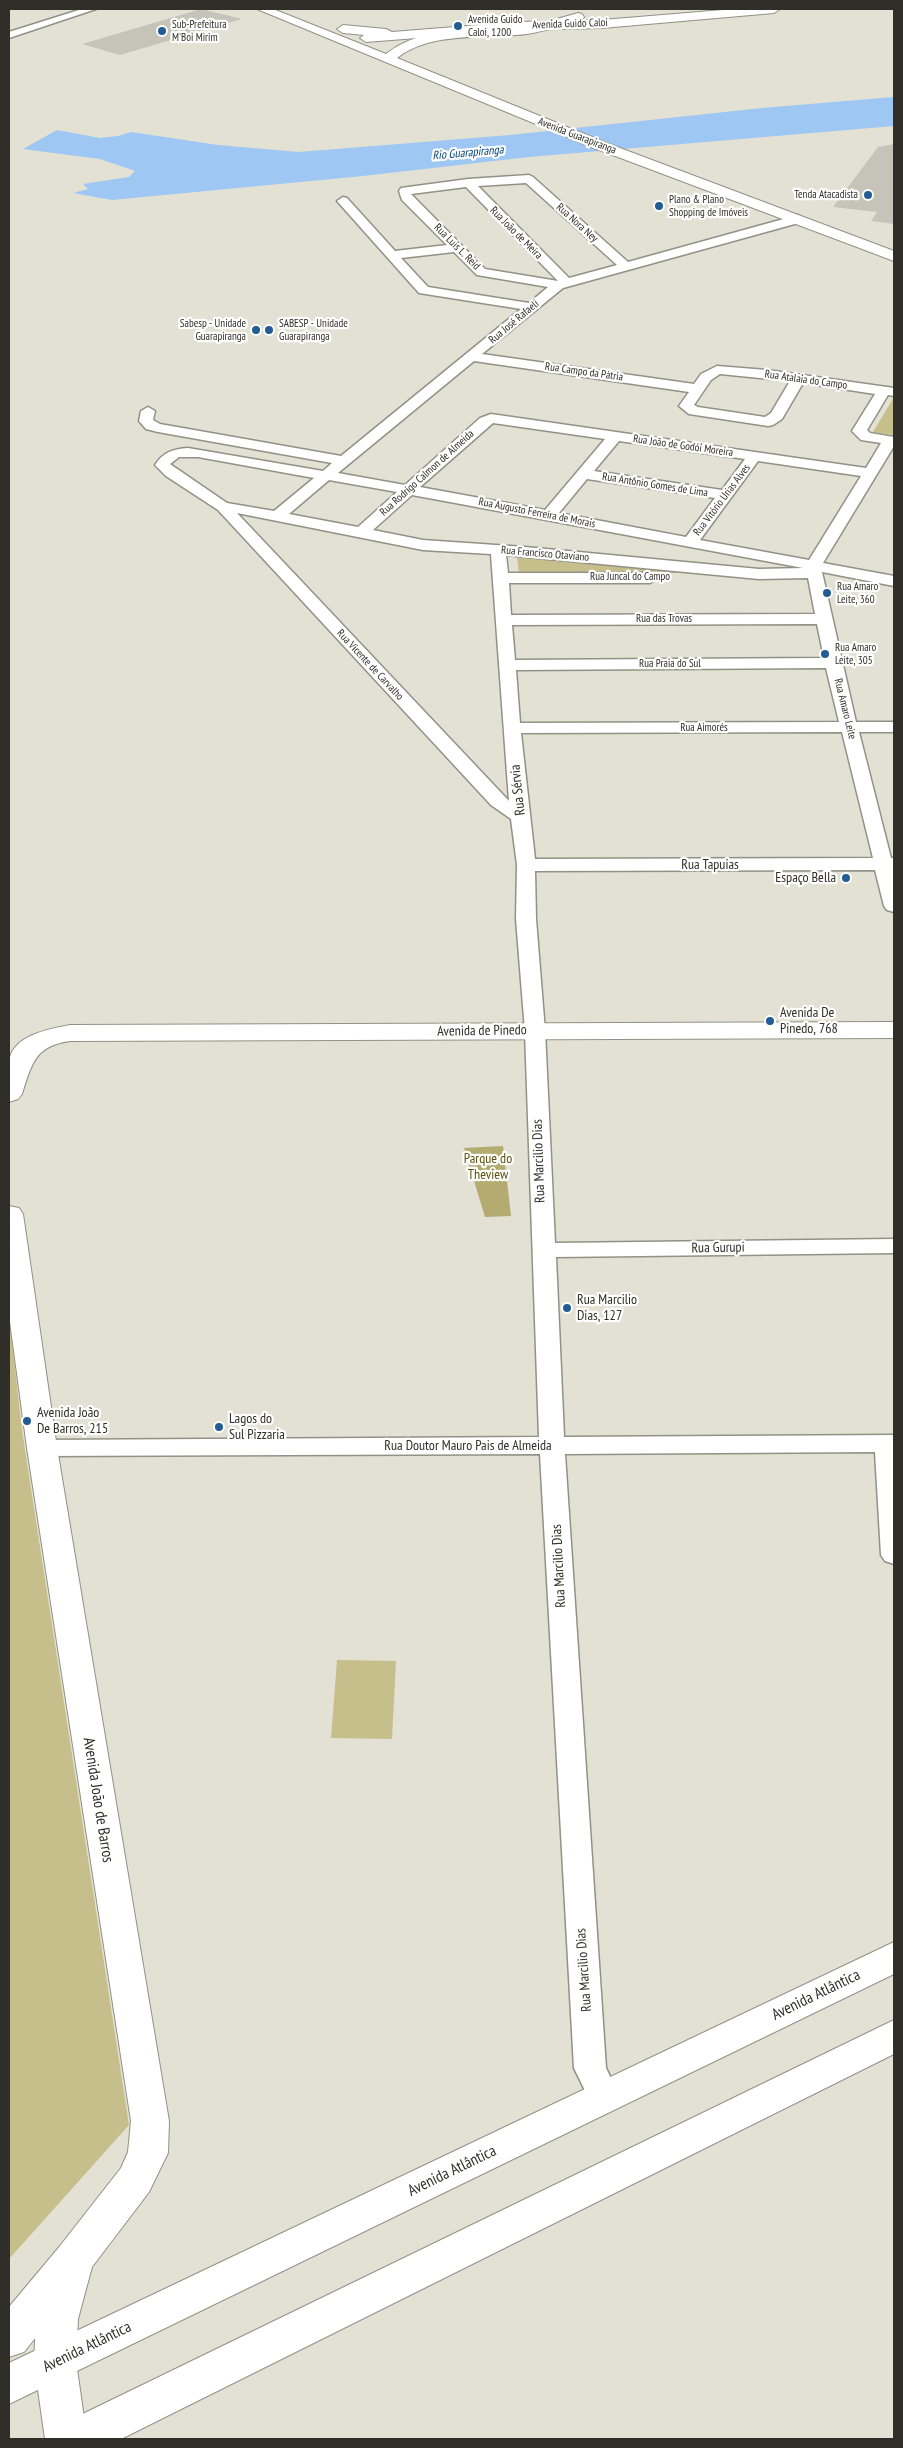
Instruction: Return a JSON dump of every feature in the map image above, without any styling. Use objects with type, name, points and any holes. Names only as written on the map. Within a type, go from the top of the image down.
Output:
[{"type":"main road","name":"Avenida Guarapiranga","points":[[263,9],[339,33],[680,165],[823,214]]},
{"type":"main road","name":"Avenida Guarapiranga","points":[[289,9],[339,33]]},
{"type":"main road","name":"Avenida Guido Caloi","points":[[339,33],[366,38],[544,26],[655,9]]},
{"type":"main road","points":[[574,21],[720,9]]},
{"type":"main road","name":"Avenida Guido Caloi","points":[[339,33],[418,32],[774,9]]},
{"type":"main road","points":[[390,52],[432,39],[526,30],[544,26]]},
{"type":"main road","points":[[390,52],[407,40],[443,33]]},
{"type":"main road","name":"Avenida Guarapiranga","points":[[366,38],[390,52],[541,122],[894,256]]},
{"type":"main road","points":[[798,219],[814,216],[852,224]]},
{"type":"main road","name":"Avenida de Pinedo","points":[[9,1094],[22,1055],[29,1048],[40,1040],[54,1035],[70,1033],[894,1030]]},
{"type":"main road","name":"Avenida João de Barros","points":[[9,1214],[42,1448],[150,2121],[148,2152],[136,2180],[74,2260],[58,2318],[55,2362],[66,2439]]},
{"type":"main road","name":"Avenida Atlântica","points":[[9,2384],[894,1957]]},
{"type":"main road","points":[[77,2439],[893,2039]]},
{"type":"main road","points":[[9,2338],[74,2260]]},
{"type":"street","points":[[9,34],[90,9]]},
{"type":"street","name":"Rua Nora Ney","points":[[468,183],[529,179],[626,266]]},
{"type":"street","name":"Rua Luis L. Reid","points":[[468,183],[404,191],[406,197],[483,273],[562,284]]},
{"type":"street","name":"Rua João de Meira","points":[[468,183],[562,284]]},
{"type":"street","points":[[343,201],[425,290],[532,306]]},
{"type":"street","name":"Rua José Rafaeli","points":[[277,516],[532,306],[562,284],[798,219]]},
{"type":"street","points":[[392,255],[457,248]]},
{"type":"street","name":"Rua Campo da Pátria","points":[[472,357],[697,389]]},
{"type":"street","name":"Rua Atalaia do Campo","points":[[697,389],[706,377],[717,370],[767,374],[798,380],[889,391]]},
{"type":"street","points":[[697,389],[686,405],[692,410],[761,422],[773,420],[798,380]]},
{"type":"street","points":[[814,569],[870,473],[892,441],[866,437],[860,432],[889,391]]},
{"type":"street","points":[[148,411],[146,421],[151,426],[158,428],[343,461]]},
{"type":"street","name":"Rua João de Godói Moreira","points":[[496,418],[870,473]]},
{"type":"street","name":"Rua Rodrigo Calmon de Almeida","points":[[360,533],[485,421],[496,418]]},
{"type":"street","points":[[548,516],[615,436]]},
{"type":"street","name":"Rua Augusto Ferreira de Morais","points":[[223,507],[170,473],[162,465],[168,457],[178,453],[198,452],[690,542],[814,569],[894,581]]},
{"type":"street","name":"Rua Vitório Urias Alves","points":[[690,542],[754,457]]},
{"type":"street","name":"Rua Antônio Gomes de Lima","points":[[584,474],[726,495]]},
{"type":"street","name":"Rua Francisco Otaviano","points":[[223,507],[423,545],[758,574],[814,569]]},
{"type":"street","name":"Rua Vicente de Carvalho","points":[[223,507],[496,801],[520,818]]},
{"type":"street","name":"Rua Sérvia","points":[[498,550],[520,818],[526,865],[526,919],[534,1031]]},
{"type":"street","name":"Rua Amaro Leite","points":[[814,569],[833,664],[889,864],[894,906]]},
{"type":"street","name":"Rua Juncal do Campo","points":[[501,578],[729,578],[758,574]]},
{"type":"street","name":"Rua das Trovas","points":[[505,620],[823,619]]},
{"type":"street","name":"Rua Praia do Sul","points":[[508,665],[833,664]]},
{"type":"street","name":"Rua Aimorés","points":[[513,728],[894,727]]},
{"type":"street","name":"Rua Tapuias","points":[[526,865],[889,864]]},
{"type":"street","name":"Rua Marcilio Dias","points":[[534,1031],[552,1446],[590,2068],[604,2097]]},
{"type":"street","name":"Rua Gurupi","points":[[543,1250],[894,1246]]},
{"type":"street","points":[[891,1442],[894,1555]]},
{"type":"street","name":"Rua Doutor Mauro Pais de Almeida","points":[[42,1448],[552,1446],[891,1442]]},
{"type":"shaded area","points":[[894,397],[894,435],[873,432]]},
{"type":"shaded area","points":[[517,557],[697,573],[519,573]]},
{"type":"shaded area","points":[[9,1315],[22,1430],[129,2125],[9,2259]]},
{"type":"shaded area","points":[[337,1660],[396,1661],[392,1739],[331,1738]]},
{"type":"green space","name":"Parque do Theview","points":[[503,1146],[511,1216],[485,1217],[464,1148]]},
{"type":"water","name":"Rio Guarapiranga","points":[[894,97],[894,126],[529,157],[363,176],[112,200],[73,193],[88,189],[83,184],[129,177],[135,171],[100,159],[23,149],[57,130],[100,138],[131,132],[218,145],[299,152],[510,135],[762,108]]},
{"type":"building","name":"Sub-Prefeitura M'Boi Mirim","points":[[201,9],[242,19],[120,55],[82,44]]},
{"type":"building","name":"Tenda Atacadista","points":[[894,144],[894,224],[871,221],[877,212],[833,207],[878,147]]},
{"type":"place","name":"Avenida Guido Caloi, 1200","points":[[458,26]]},
{"type":"place","name":"Sub-Prefeitura M'Boi Mirim","points":[[162,31]]},
{"type":"place","name":"Tenda Atacadista","points":[[868,195]]},
{"type":"place","name":"Plano & Plano Shopping de Imóveis","points":[[659,206]]},
{"type":"place","name":"Sabesp - Unidade Guarapiranga","points":[[256,330]]},
{"type":"place","name":"SABESP - Unidade Guarapiranga","points":[[269,330]]},
{"type":"place","name":"Rua Amaro Leite, 360","points":[[827,593]]},
{"type":"place","name":"Rua Amaro Leite, 305","points":[[825,654]]},
{"type":"place","name":"Espaço Bella","points":[[846,878]]},
{"type":"place","name":"Avenida De Pinedo, 768","points":[[770,1021]]},
{"type":"place","name":"Rua Marcilio Dias, 127","points":[[567,1308]]},
{"type":"place","name":"Avenida João De Barros, 215","points":[[27,1421]]},
{"type":"place","name":"Lagos do Sul Pizzaria","points":[[219,1427]]}]
